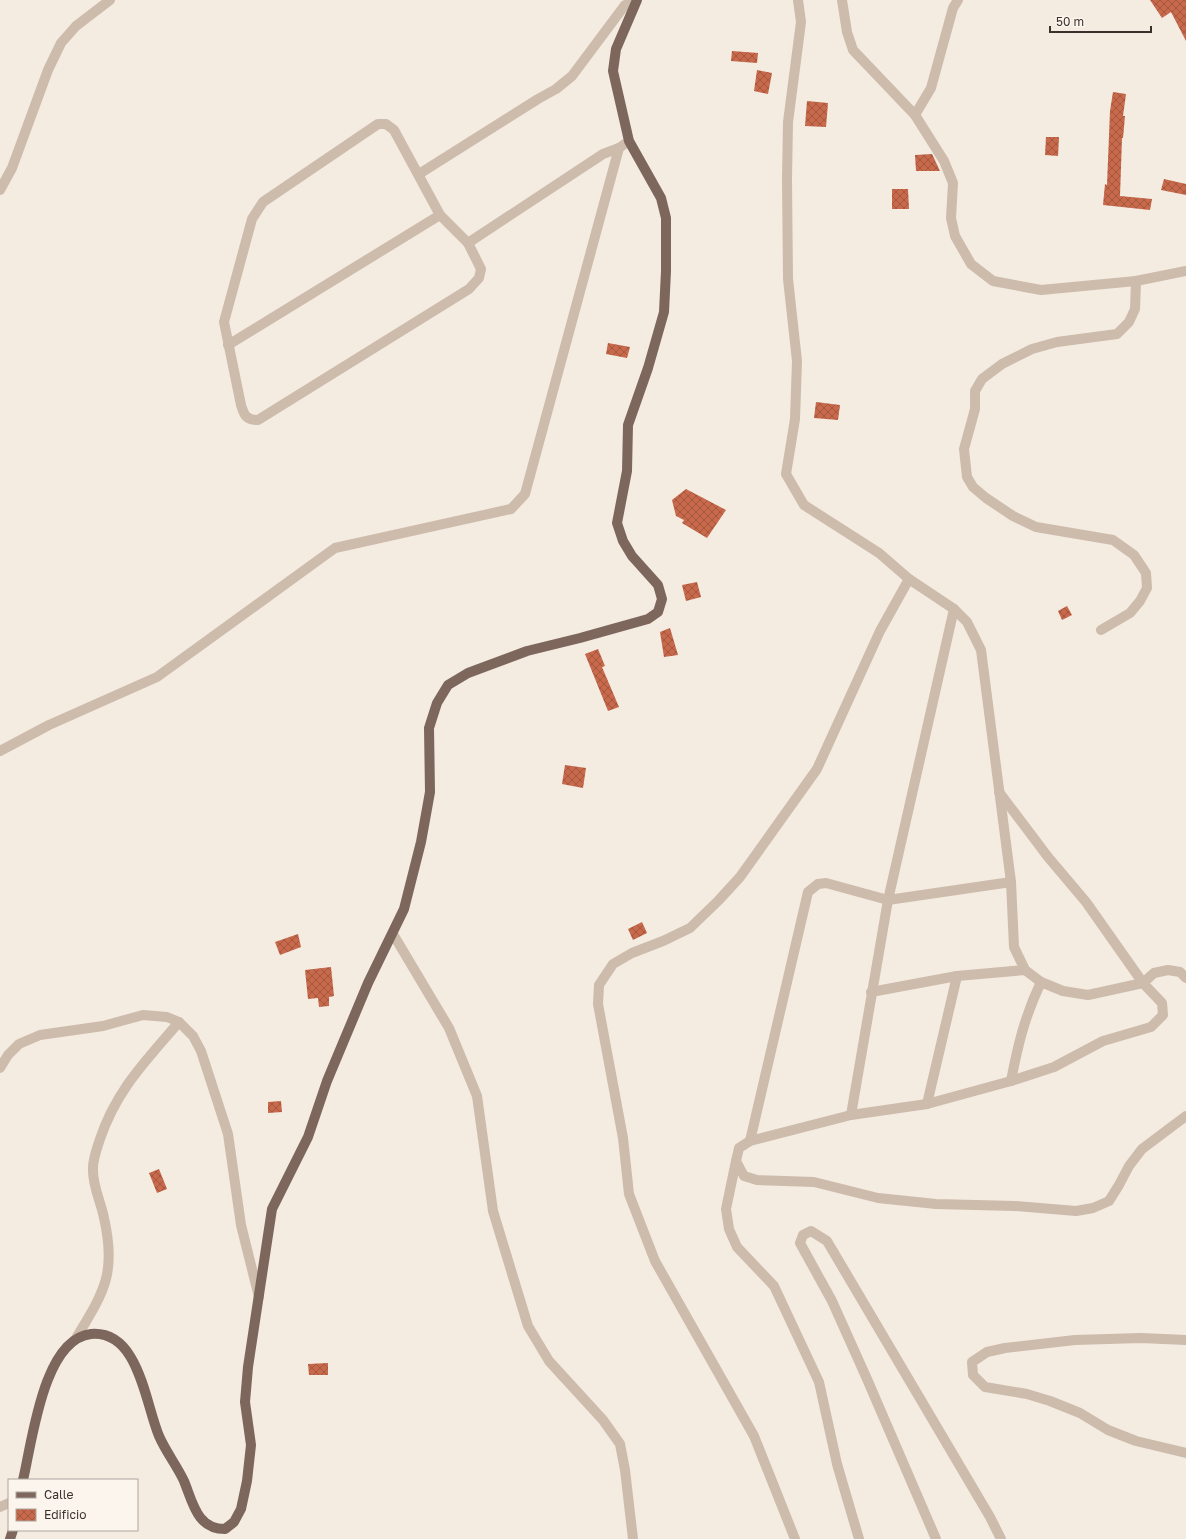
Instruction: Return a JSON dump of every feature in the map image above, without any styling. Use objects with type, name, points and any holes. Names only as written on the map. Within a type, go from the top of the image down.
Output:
[{"type":"main road","points":[[23,1479],[42,1397],[52,1370],[63,1351],[75,1340],[90,1334],[106,1334],[122,1344],[134,1361],[159,1436],[184,1481],[194,1509],[204,1522],[214,1529],[226,1529],[234,1522],[241,1509],[247,1481],[251,1445],[245,1402],[248,1367],[272,1209],[308,1137],[327,1081],[365,990],[404,909],[422,842],[430,792],[429,728],[437,703],[448,685],[468,673],[527,651],[648,619],[658,612],[662,599],[658,585],[632,556],[623,540],[617,523],[626,471],[628,426],[648,368],[664,312],[666,271],[666,218],[661,198],[629,141],[613,71],[616,49],[636,3]]},
{"type":"street","points":[[0,190],[12,168],[48,70],[61,43],[76,26],[110,0]]},
{"type":"street","points":[[798,0],[801,22],[788,122],[787,179],[788,279],[797,360],[795,419],[786,474],[804,505],[880,554],[909,580],[954,609],[967,622],[981,650],[1011,882],[1014,947],[1025,970],[1041,982],[1063,991],[1088,995],[1143,984],[1154,973],[1168,970],[1180,972],[1186,978]]},
{"type":"street","points":[[842,0],[847,32],[853,50],[915,115],[944,162],[953,183],[951,218],[955,236],[971,264],[993,281],[1041,290],[1136,281],[1186,271]]},
{"type":"street","points":[[915,115],[931,88],[953,8],[958,0]]},
{"type":"street","points":[[419,174],[538,99],[556,90],[572,76],[625,5],[636,3]]},
{"type":"street","points":[[378,124],[386,124],[394,130],[419,174],[440,215],[468,243],[481,269],[479,278],[469,289],[258,420],[250,420],[244,416],[240,405],[224,322],[252,219],[263,202],[378,124]]},
{"type":"street","points":[[468,243],[603,154],[619,148],[629,141]]},
{"type":"street","points":[[0,751],[49,724],[157,677],[335,548],[511,509],[519,502],[525,494],[619,148]]},
{"type":"street","points":[[228,345],[440,215]]},
{"type":"street","points":[[1101,630],[1130,613],[1140,602],[1147,588],[1146,574],[1134,554],[1113,540],[1036,527],[1013,516],[986,498],[973,487],[967,477],[964,449],[975,409],[975,391],[982,378],[1002,364],[1032,349],[1057,342],[1117,334],[1129,322],[1135,309],[1136,281]]},
{"type":"street","points":[[795,1539],[754,1436],[655,1261],[629,1194],[623,1138],[598,1004],[599,985],[613,964],[632,953],[663,942],[690,928],[718,902],[740,877],[817,769],[880,631],[909,580]]},
{"type":"street","points":[[851,1115],[888,900],[954,609]]},
{"type":"street","points":[[859,1539],[837,1464],[819,1382],[774,1286],[736,1248],[729,1229],[726,1209],[739,1148],[750,1141],[851,1115],[927,1104],[1011,1081],[1054,1067],[1103,1041],[1151,1027],[1163,1015],[1162,1003],[1143,984],[1086,902],[1048,857],[999,792]]},
{"type":"street","points":[[750,1141],[808,892],[818,884],[826,883],[888,900],[1011,882]]},
{"type":"street","points":[[393,934],[449,1028],[477,1096],[493,1211],[528,1326],[549,1361],[603,1420],[620,1444],[625,1470],[633,1539]]},
{"type":"street","points":[[871,992],[957,976],[1025,970]]},
{"type":"street","points":[[927,1104],[957,976]]},
{"type":"street","points":[[1011,1081],[1019,1036],[1029,1007],[1041,982]]},
{"type":"street","points":[[0,1068],[8,1055],[19,1044],[40,1035],[102,1026],[143,1015],[167,1017],[179,1022],[193,1036],[201,1051],[228,1134],[241,1225],[259,1297]]},
{"type":"street","points":[[75,1340],[103,1290],[107,1278],[108,1243],[92,1168],[98,1145],[111,1110],[127,1084],[179,1022]]},
{"type":"street","points":[[736,1161],[744,1176],[757,1180],[814,1182],[878,1198],[936,1204],[1016,1206],[1076,1211],[1093,1208],[1109,1201],[1120,1186],[1129,1166],[1142,1149],[1186,1116]]},
{"type":"street","points":[[936,1539],[868,1378],[832,1301],[800,1243],[803,1234],[811,1231],[827,1241],[990,1517],[1001,1539]]},
{"type":"street","points":[[1186,1340],[1141,1338],[1075,1340],[1006,1348],[987,1352],[972,1362],[973,1375],[985,1387],[1027,1394],[1050,1401],[1080,1413],[1108,1430],[1136,1440],[1186,1452]]},
{"type":"building","points":[[1150,0],[1186,0],[1186,41],[1171,12],[1162,18]]},
{"type":"building","points":[[732,51],[758,53],[757,63],[731,61]]},
{"type":"building","points":[[757,70],[772,73],[768,94],[754,91]]},
{"type":"building","points":[[1113,92],[1126,94],[1123,116],[1125,116],[1122,138],[1120,196],[1152,199],[1150,210],[1103,205],[1105,184],[1107,185],[1110,111]]},
{"type":"building","points":[[807,101],[828,103],[826,127],[805,126]]},
{"type":"building","points":[[1046,137],[1059,137],[1058,156],[1045,155]]},
{"type":"building","points":[[932,154],[940,171],[916,171],[915,155]]},
{"type":"building","points":[[1164,179],[1186,184],[1186,195],[1161,190]]},
{"type":"building","points":[[892,189],[908,189],[909,209],[892,209]]},
{"type":"building","points":[[608,343],[630,347],[627,358],[606,354]]},
{"type":"building","points":[[816,402],[840,405],[838,420],[814,418]]},
{"type":"building","points":[[686,489],[726,510],[707,538],[682,523],[684,520],[676,516],[672,500]]},
{"type":"building","points":[[697,582],[701,597],[686,601],[682,585]]},
{"type":"building","points":[[1067,606],[1072,615],[1062,620],[1058,611]]},
{"type":"building","points":[[670,628],[678,655],[664,657],[660,632]]},
{"type":"building","points":[[598,649],[605,666],[602,667],[619,707],[608,711],[585,654]]},
{"type":"building","points":[[565,765],[586,768],[583,788],[562,784]]},
{"type":"building","points":[[642,922],[647,933],[633,940],[628,929]]},
{"type":"building","points":[[298,934],[301,947],[280,955],[275,942]]},
{"type":"building","points":[[331,967],[334,996],[329,997],[329,1006],[319,1007],[318,998],[308,999],[305,970]]},
{"type":"building","points":[[281,1101],[282,1112],[268,1113],[268,1102]]},
{"type":"building","points":[[159,1169],[167,1189],[157,1193],[149,1173]]},
{"type":"building","points":[[328,1363],[328,1375],[309,1375],[308,1364]]}]
